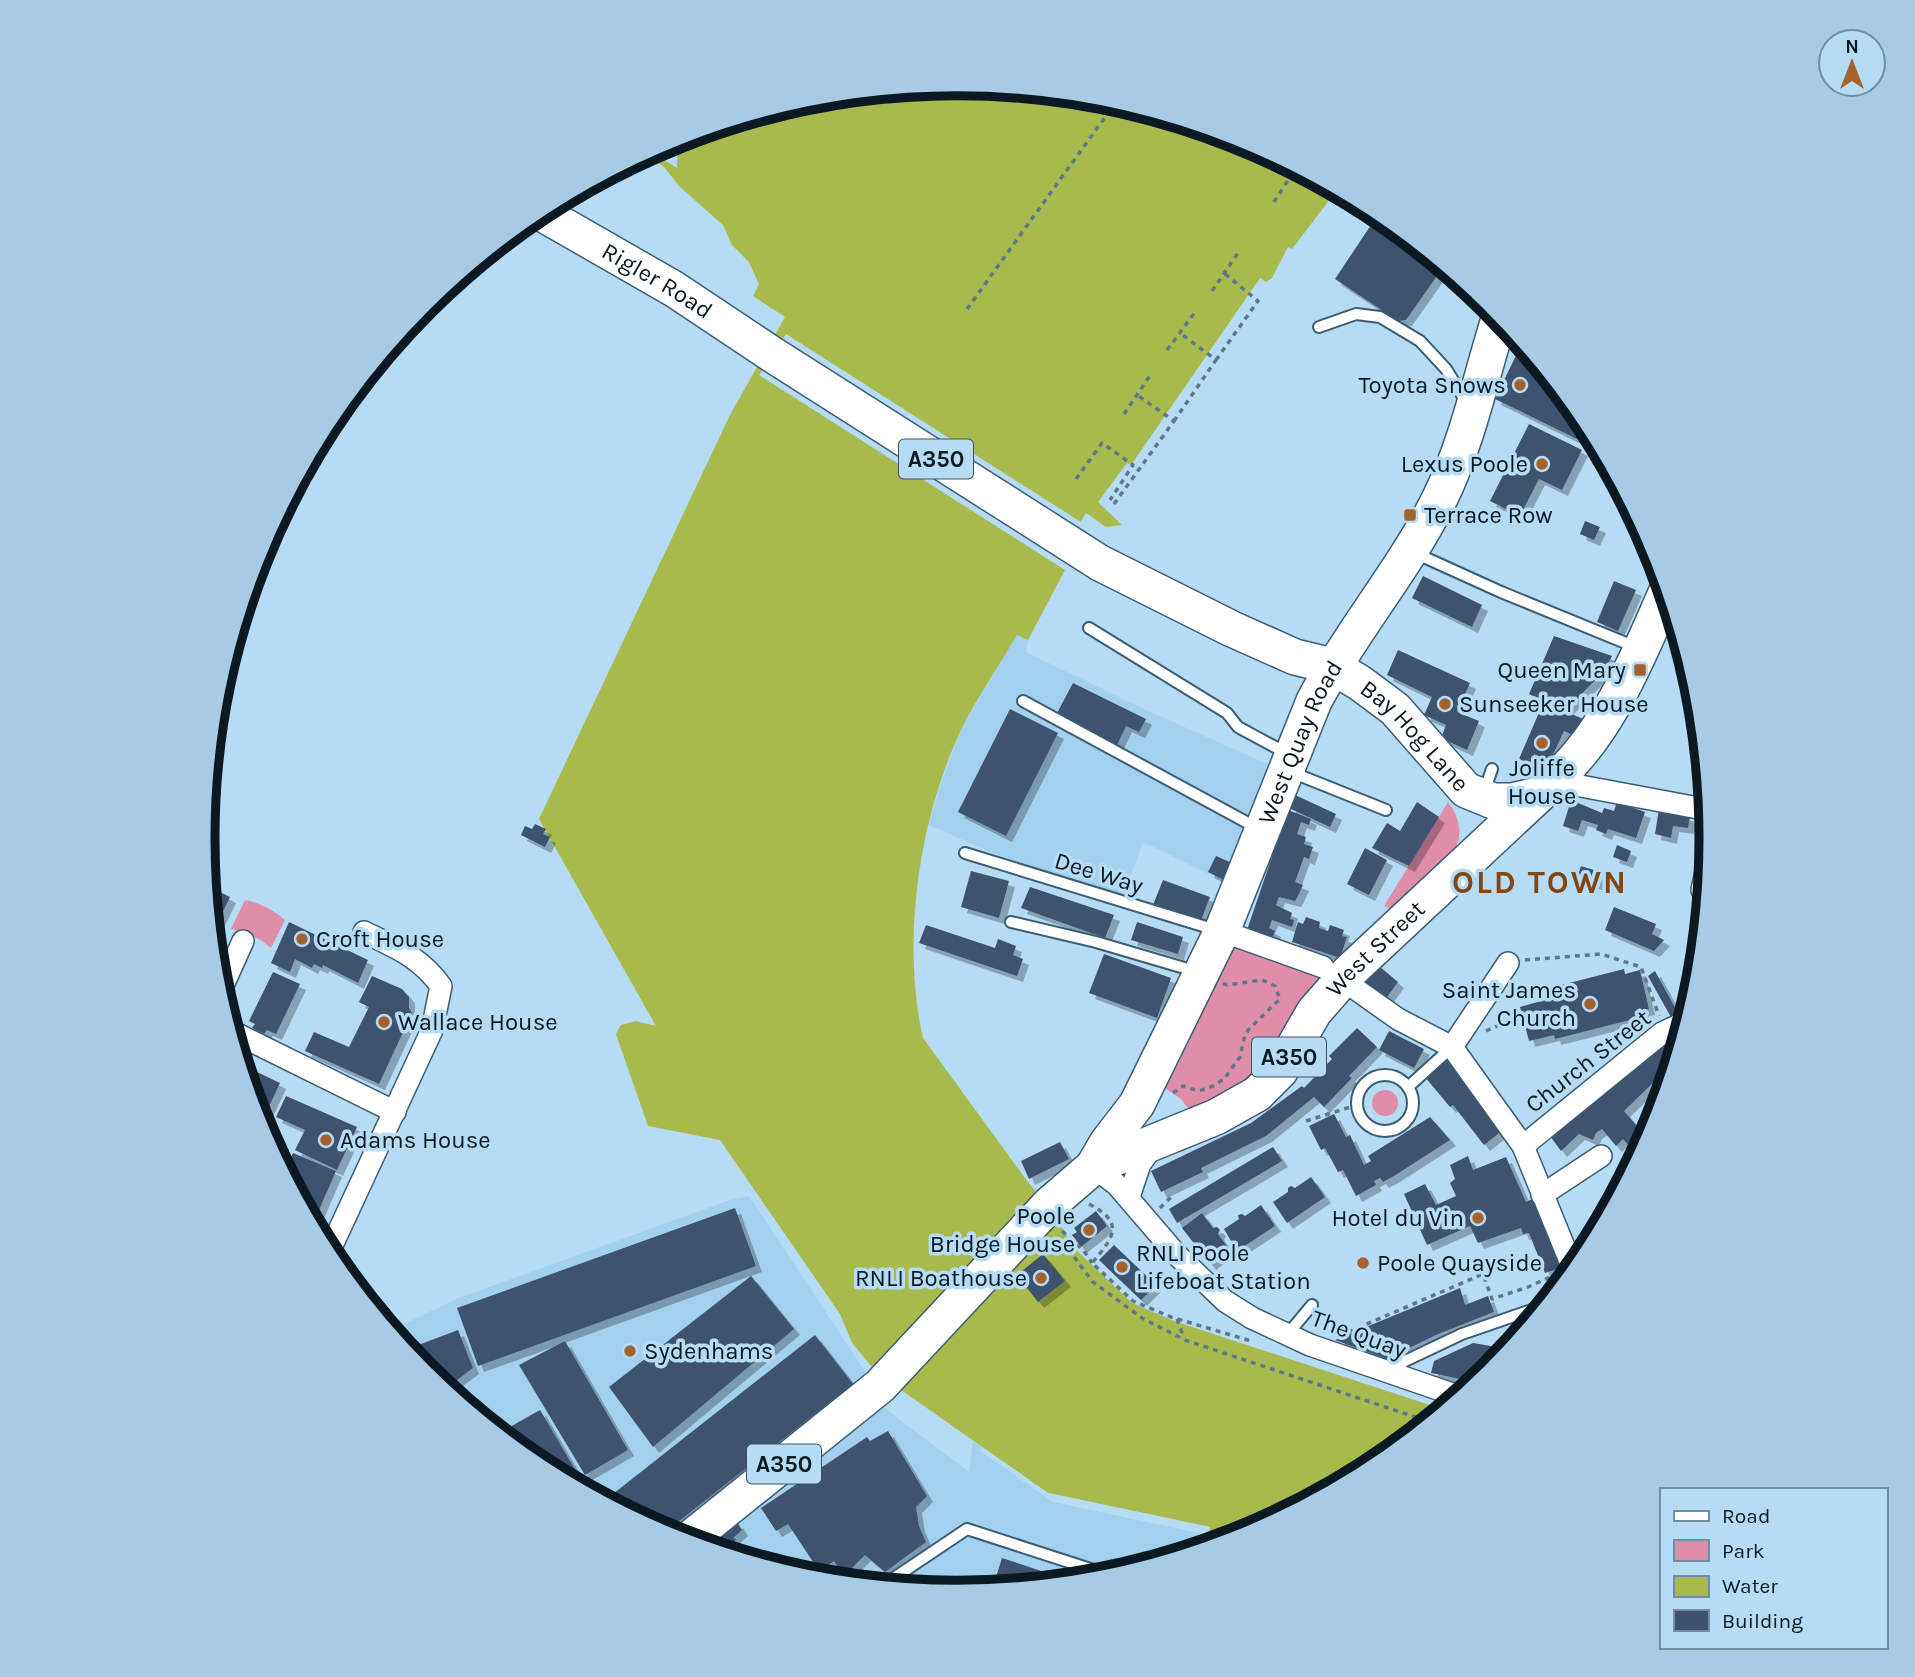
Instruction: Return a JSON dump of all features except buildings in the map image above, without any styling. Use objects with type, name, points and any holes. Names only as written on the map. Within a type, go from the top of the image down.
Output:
[{"type":"highway","name":"Rigler Road","points":[[550,218],[674,289],[1100,563],[1274,648],[1295,657],[1332,666]]},
{"type":"highway","name":"West Quay Road","points":[[1093,1167],[1107,1143],[1133,1111],[1222,931],[1288,762],[1332,666],[1412,548],[1446,483],[1496,328]]},
{"type":"highway","name":"West Street","points":[[1093,1167],[1216,1117],[1243,1104],[1271,1082],[1289,1057],[1314,1012],[1348,973],[1578,756],[1599,729],[1661,604]]},
{"type":"highway","name":"Bay Hog Lane","points":[[1332,666],[1395,709],[1466,790],[1487,783],[1493,801],[1512,801],[1549,786]]},
{"type":"highway","points":[[1133,1111],[1135,1122],[1141,1131],[1157,1141]]},
{"type":"highway","name":"A350","points":[[697,1533],[880,1386],[1004,1253],[1055,1217],[1093,1167]]},
{"type":"street","points":[[1549,786],[1570,784],[1699,808]]},
{"type":"street","points":[[1222,931],[1323,967]]},
{"type":"street","points":[[332,1238],[395,1112],[432,1030],[439,1006],[441,986],[428,969],[411,956],[364,932]]},
{"type":"street","points":[[228,973],[243,941]]},
{"type":"street","points":[[1452,1047],[1508,963]]},
{"type":"street","points":[[1357,990],[1398,1019],[1452,1047],[1523,1146],[1569,1259]]},
{"type":"street","name":"Church Street","points":[[1523,1146],[1665,1031],[1675,1026]]},
{"type":"street","points":[[243,1037],[395,1112]]},
{"type":"street","points":[[1129,1197],[1140,1164],[1157,1141]]},
{"type":"street","points":[[1542,1195],[1601,1156]]},
{"type":"street","name":"The Quay","points":[[1093,1167],[1129,1197],[1154,1230],[1197,1277],[1225,1301],[1252,1318],[1310,1345],[1450,1394]]},
{"type":"lane","points":[[1319,327],[1356,314],[1380,317],[1420,341],[1446,369],[1471,408]]},
{"type":"lane","points":[[1412,548],[1426,558],[1501,592],[1641,649]]},
{"type":"lane","points":[[1088,628],[1227,713],[1238,727],[1273,748],[1288,762],[1386,810]]},
{"type":"lane","points":[[1023,701],[1261,831]]},
{"type":"lane","name":"Dee Way","points":[[965,853],[1201,927],[1222,931]]},
{"type":"lane","points":[[1011,922],[1096,942],[1200,973]]},
{"type":"lane","points":[[1408,1087],[1452,1047]]},
{"type":"lane","points":[[1393,1076],[1408,1087],[1413,1106],[1410,1115],[1398,1129],[1389,1132],[1370,1128],[1359,1114],[1357,1105],[1361,1088],[1375,1077],[1393,1076]]},
{"type":"lane","points":[[1287,1335],[1312,1305]]},
{"type":"lane","points":[[1395,1376],[1403,1362],[1462,1334],[1530,1311]]},
{"type":"lane","points":[[896,1578],[968,1529],[1088,1568]]},
{"type":"path","points":[[968,309],[1109,112]]},
{"type":"path","points":[[1274,202],[1291,176]]},
{"type":"path","points":[[1212,291],[1240,250]]},
{"type":"path","points":[[1076,479],[1102,443],[1133,465],[1112,502],[1174,421],[1258,302],[1224,274]]},
{"type":"path","points":[[1167,350],[1195,312]]},
{"type":"path","points":[[1180,333],[1216,360]]},
{"type":"path","points":[[1124,414],[1151,374]]},
{"type":"path","points":[[1137,395],[1174,421]]},
{"type":"path","points":[[1508,963],[1601,954],[1641,967],[1665,1031]]},
{"type":"path","points":[[1170,1098],[1179,1087],[1199,1091],[1223,1079],[1240,1057],[1249,1029],[1280,999],[1275,986],[1270,982],[1252,980],[1227,985],[1200,973]]},
{"type":"path","points":[[1306,1121],[1357,1105]]},
{"type":"path","points":[[1055,1217],[1092,1263]]},
{"type":"path","points":[[1062,1241],[1093,1282],[1142,1318],[1185,1340],[1420,1419]]},
{"type":"path","points":[[1310,1345],[1328,1340],[1482,1274],[1492,1299],[1556,1276]]},
{"type":"path","points":[[1177,1318],[1185,1340]]},
{"type":"shaded area","points":[[1017,635],[1028,640],[1026,652],[1135,705],[1267,764],[1226,882],[1143,842],[1123,897],[1000,856],[929,825],[962,728]]},
{"type":"shaded area","name":"Sydenhams","points":[[749,1196],[866,1373],[676,1525],[629,1504],[545,1456],[468,1397],[398,1327],[456,1299],[730,1200]]},
{"type":"shaded area","points":[[883,1407],[969,1472],[973,1441],[982,1447],[980,1451],[1053,1502],[1208,1535],[1150,1555],[1102,1566],[1006,1579],[958,1581],[861,1574],[765,1555],[731,1545],[733,1538],[742,1530],[737,1522]]},
{"type":"green space","points":[[1448,802],[1459,828],[1459,839],[1453,852],[1395,910],[1384,906]]},
{"type":"green space","points":[[245,900],[267,907],[285,920],[271,948],[242,931],[231,929]]},
{"type":"green space","points":[[1236,946],[1317,974],[1324,982],[1269,1069],[1190,1111],[1181,1099],[1165,1088],[1227,958]]},
{"type":"green space","points":[[1385,1090],[1394,1094],[1398,1103],[1394,1112],[1385,1116],[1376,1112],[1372,1103],[1376,1094]]},
{"type":"water","points":[[909,98],[1006,98],[1102,111],[1196,136],[1242,153],[1331,197],[1292,249],[1288,247],[1272,278],[1266,282],[1260,278],[1131,465],[1127,463],[1098,502],[1122,525],[1106,527],[1086,513],[1058,558],[1065,570],[1028,640],[1017,635],[962,728],[947,763],[925,840],[914,921],[917,1001],[923,1038],[1055,1216],[1074,1248],[1132,1303],[1174,1321],[1435,1407],[1370,1456],[1329,1481],[1242,1524],[1229,1525],[1228,1529],[1208,1536],[1210,1527],[1048,1493],[877,1373],[852,1343],[840,1314],[720,1140],[648,1126],[616,1034],[621,1025],[636,1021],[656,1026],[539,819],[730,415],[785,317],[753,296],[759,284],[749,262],[732,245],[723,225],[655,161],[661,158],[677,168],[678,151],[765,122],[813,111]]},
{"type":"pier","points":[[786,334],[1084,524],[1062,558],[1069,569],[1068,572],[759,375]]},
{"type":"pier","points":[[982,1447],[1048,1493],[1210,1527],[1208,1535],[1205,1534],[1206,1529],[1047,1496],[980,1450]]},
{"type":"place","name":"Toyota Snows","points":[[1520,385]]},
{"type":"place","name":"Lexus Poole","points":[[1542,464]]},
{"type":"place","name":"Terrace Row","points":[[1410,515]]},
{"type":"place","name":"Queen Mary","points":[[1640,670]]},
{"type":"place","name":"Sunseeker House","points":[[1445,704]]},
{"type":"place","name":"Joliffe House","points":[[1542,743]]},
{"type":"place","name":"Croft House","points":[[302,939]]},
{"type":"place","name":"Saint James Church","points":[[1590,1004]]},
{"type":"place","name":"Wallace House","points":[[384,1022]]},
{"type":"place","name":"Adams House","points":[[326,1140]]},
{"type":"place","name":"Hotel du Vin","points":[[1478,1218]]},
{"type":"place","name":"Poole Bridge House","points":[[1089,1230]]},
{"type":"place","name":"Poole Quayside","points":[[1363,1263]]},
{"type":"place","name":"RNLI Poole Lifeboat Station","points":[[1122,1267]]},
{"type":"place","name":"RNLI Boathouse","points":[[1041,1278]]},
{"type":"place","name":"Sydenhams","points":[[630,1351]]},
{"type":"district","name":"OLD TOWN","points":[[1540,882]]}]
